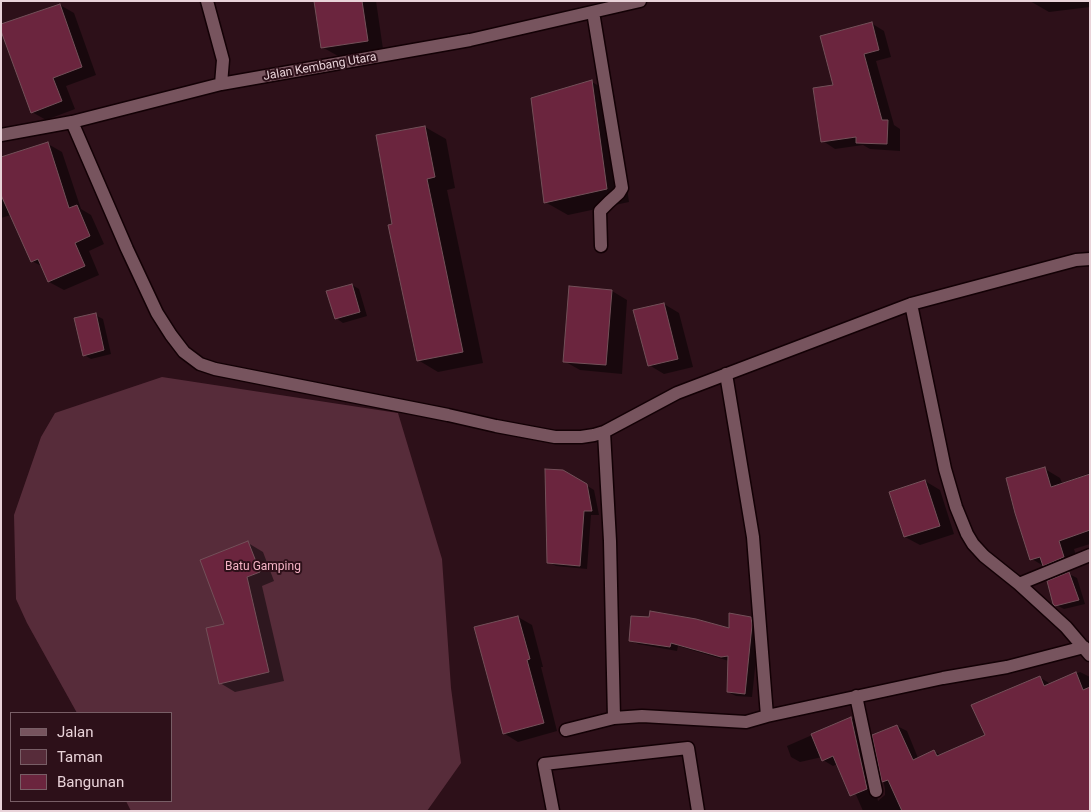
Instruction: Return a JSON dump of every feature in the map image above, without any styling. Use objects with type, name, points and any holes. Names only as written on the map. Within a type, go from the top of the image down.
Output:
[{"type":"street","points":[[207,1],[223,60],[221,84]]},
{"type":"street","name":"Jalan Kembang Utara","points":[[1,135],[72,122],[221,84],[470,40],[640,1]]},
{"type":"street","points":[[593,12],[622,188],[600,211],[601,246]]},
{"type":"street","points":[[72,122],[157,313],[184,352],[200,364],[215,369],[496,426],[555,436],[581,437],[604,432],[677,393],[911,304],[1076,260],[1090,259]]},
{"type":"street","points":[[566,730],[614,718],[642,716],[746,722],[856,696],[1087,651],[1066,627],[1020,584],[984,556],[967,534],[956,507],[945,469],[911,304]]},
{"type":"street","points":[[726,374],[752,538],[767,716]]},
{"type":"street","points":[[604,432],[610,541],[614,718]]},
{"type":"street","points":[[1020,584],[1090,555]]},
{"type":"street","points":[[856,696],[876,791]]},
{"type":"street","points":[[553,811],[544,764],[688,748],[698,811]]},
{"type":"green space","name":"Batu Gamping","points":[[162,377],[398,413],[442,559],[451,688],[461,763],[427,811],[131,811],[126,802],[172,802],[172,712],[76,712],[27,623],[16,599],[14,515],[41,437],[55,413]]},
{"type":"building","points":[[314,1],[362,1],[368,41],[321,48]]},
{"type":"building","points":[[60,4],[82,67],[53,78],[62,101],[31,113],[1,31],[1,24]]},
{"type":"building","points":[[872,22],[879,50],[864,54],[882,120],[888,120],[887,144],[856,143],[856,137],[821,142],[813,88],[833,85],[820,36]]},
{"type":"building","points":[[592,80],[607,189],[544,203],[531,98]]},
{"type":"building","points":[[425,126],[435,177],[427,179],[463,352],[417,361],[388,225],[392,224],[376,135]]},
{"type":"building","points":[[48,142],[69,208],[77,205],[90,236],[75,243],[85,266],[48,282],[38,259],[31,262],[1,195],[1,157]]},
{"type":"building","points":[[352,284],[360,312],[335,319],[326,291]]},
{"type":"building","points":[[569,286],[612,290],[606,365],[563,362]]},
{"type":"building","points":[[664,303],[678,359],[648,366],[633,310]]},
{"type":"building","points":[[96,313],[104,350],[83,356],[74,318]]},
{"type":"building","points":[[1045,467],[1051,487],[1090,474],[1090,530],[1059,541],[1064,557],[1043,566],[1040,557],[1030,560],[1006,478]]},
{"type":"building","points":[[545,469],[563,470],[587,484],[592,511],[584,511],[580,566],[547,563]]},
{"type":"building","points":[[925,480],[940,526],[904,537],[889,492]]},
{"type":"building","points":[[248,541],[260,572],[247,577],[269,672],[219,684],[206,628],[224,624],[200,560]]},
{"type":"building","points":[[1069,572],[1079,600],[1055,606],[1047,581]]},
{"type":"building","points":[[650,611],[696,619],[729,628],[729,613],[751,617],[752,625],[745,694],[727,692],[728,656],[721,657],[671,643],[670,647],[629,641],[631,616],[649,617]]},
{"type":"building","points":[[518,616],[530,659],[527,660],[544,723],[503,734],[474,627]]},
{"type":"building","points":[[1076,672],[1083,690],[1090,687],[1090,811],[902,811],[888,780],[882,782],[872,735],[897,725],[913,760],[934,750],[937,756],[985,735],[971,705],[1040,676],[1044,686]]},
{"type":"building","points":[[851,717],[867,789],[850,796],[833,756],[822,761],[811,734]]}]
